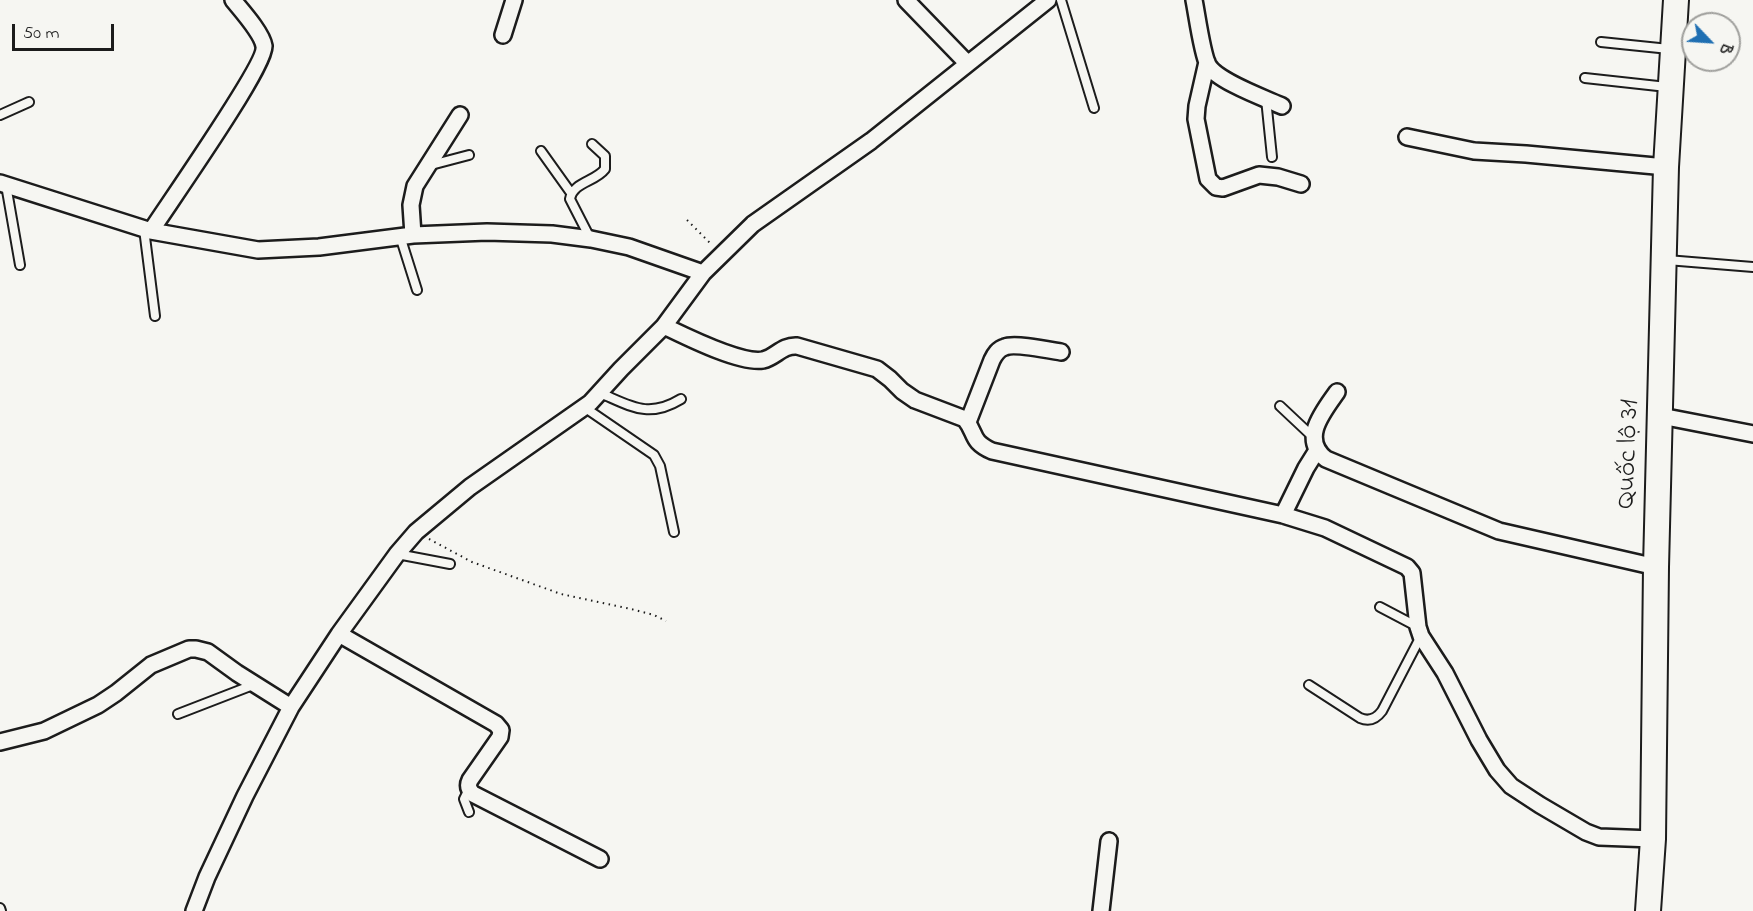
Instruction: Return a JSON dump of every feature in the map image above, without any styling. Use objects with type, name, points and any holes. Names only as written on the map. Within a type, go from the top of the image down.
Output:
[{"type":"highway","name":"Quốc lộ 31","points":[[1648,911],[1653,839],[1656,567],[1666,167],[1676,0]]},
{"type":"street","points":[[147,230],[247,85],[262,58],[264,47],[259,34],[233,0]]},
{"type":"street","points":[[503,36],[514,0]]},
{"type":"street","points":[[906,0],[967,63]]},
{"type":"street","points":[[194,911],[240,806],[291,707],[339,634],[397,554],[416,532],[470,487],[584,407],[600,393],[664,326],[703,273],[753,224],[871,141],[1048,0]]},
{"type":"street","points":[[1194,0],[1207,62],[1196,119],[1208,179],[1216,187],[1223,188],[1259,175],[1278,177],[1301,184]]},
{"type":"street","points":[[1207,62],[1217,75],[1282,106]]},
{"type":"street","points":[[406,236],[415,186],[460,115]]},
{"type":"street","points":[[1407,137],[1474,151],[1666,167]]},
{"type":"street","points":[[3,184],[147,230],[258,250],[319,247],[406,236],[487,232],[541,233],[591,239],[628,247],[703,273]]},
{"type":"street","points":[[664,326],[703,345],[752,360],[768,358],[785,347],[797,346],[868,366],[883,373],[915,400],[961,416],[968,422],[975,440],[992,451],[1283,515],[1325,528],[1407,567],[1412,573],[1420,632],[1445,673],[1479,740],[1497,770],[1511,786],[1593,835],[1653,839]]},
{"type":"street","points":[[968,422],[994,355],[1002,348],[1010,345],[1062,352]]},
{"type":"street","points":[[1283,515],[1306,468],[1315,444],[1322,413],[1337,392]]},
{"type":"street","points":[[1661,416],[1753,434]]},
{"type":"street","points":[[1315,444],[1326,459],[1499,531],[1656,567]]},
{"type":"street","points":[[339,634],[499,727],[500,737],[470,780],[469,789],[473,794],[600,858]]},
{"type":"street","points":[[0,741],[44,731],[98,705],[151,665],[183,650],[196,649],[208,652],[291,707]]},
{"type":"street","points":[[1101,911],[1110,841]]},
{"type":"lane","points":[[1061,0],[1094,108]]},
{"type":"lane","points":[[1601,42],[1673,49]]},
{"type":"lane","points":[[1585,78],[1671,88]]},
{"type":"lane","points":[[1266,99],[1272,157]]},
{"type":"lane","points":[[0,116],[28,102]]},
{"type":"lane","points":[[591,239],[570,202],[571,193],[576,188],[605,169],[605,156],[592,144]]},
{"type":"lane","points":[[541,151],[571,193]]},
{"type":"lane","points":[[427,166],[470,155]]},
{"type":"lane","points":[[3,184],[20,265]]},
{"type":"lane","points":[[147,230],[155,316]]},
{"type":"lane","points":[[406,236],[417,290]]},
{"type":"lane","points":[[1665,260],[1753,267]]},
{"type":"lane","points":[[600,393],[630,406],[647,410],[668,407],[681,399]]},
{"type":"lane","points":[[1280,406],[1315,444]]},
{"type":"lane","points":[[584,407],[654,455],[660,466],[674,532]]},
{"type":"lane","points":[[397,554],[450,564]]},
{"type":"lane","points":[[1310,685],[1364,720],[1374,719],[1382,711],[1420,632],[1380,607]]},
{"type":"lane","points":[[178,714],[255,684]]},
{"type":"lane","points":[[469,789],[464,799],[469,812]]},
{"type":"path","points":[[687,220],[722,254]]},
{"type":"path","points":[[416,532],[471,562],[561,594],[631,609],[666,621]]}]
